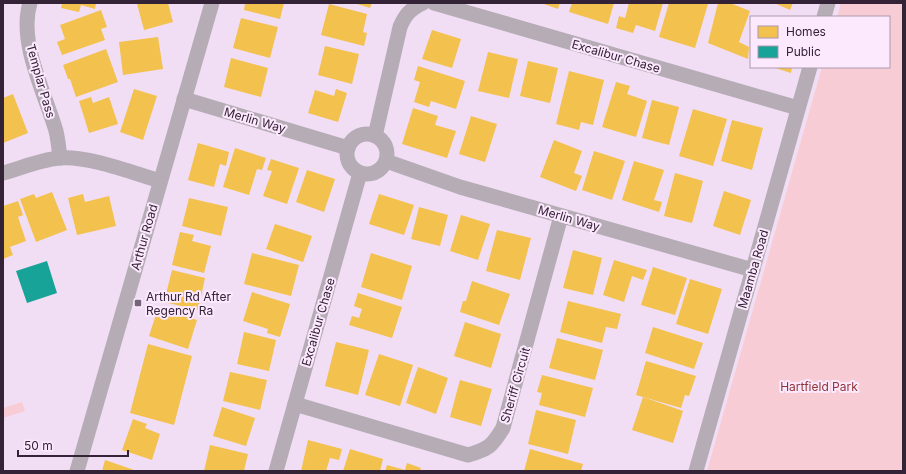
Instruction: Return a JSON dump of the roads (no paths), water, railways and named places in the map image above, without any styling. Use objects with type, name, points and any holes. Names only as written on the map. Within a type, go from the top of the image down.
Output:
[{"type":"street","name":"Templar Pass","points":[[30,3],[28,30],[30,52],[56,132],[60,158]]},
{"type":"street","name":"Arthur Road","points":[[78,471],[212,3]]},
{"type":"street","points":[[375,136],[400,27],[405,16],[414,7],[423,3]]},
{"type":"street","name":"Excalibur Chase","points":[[434,3],[798,108]]},
{"type":"street","points":[[824,16],[828,3]]},
{"type":"street","name":"Maamba Road","points":[[696,471],[810,68]]},
{"type":"street","name":"Merlin Way","points":[[184,99],[348,148]]},
{"type":"street","points":[[359,136],[375,136],[381,140],[385,146],[387,154],[386,161],[382,168],[375,172],[368,174],[360,173],[353,169],[349,163],[347,155],[348,148],[352,141],[359,136]]},
{"type":"street","points":[[3,174],[60,158],[90,160],[160,181]]},
{"type":"street","name":"Merlin Way","points":[[386,161],[460,187],[753,270]]},
{"type":"street","name":"Excalibur Chase","points":[[276,471],[360,173]]},
{"type":"street","name":"Sheriff Circuit","points":[[295,404],[468,455],[479,452],[491,446],[503,428],[561,216]]},
{"type":"place","name":"Arthur Rd After Regency Ra","points":[[138,303]]},
{"type":"park label","name":"Hartfield Park","points":[[819,386]]}]
